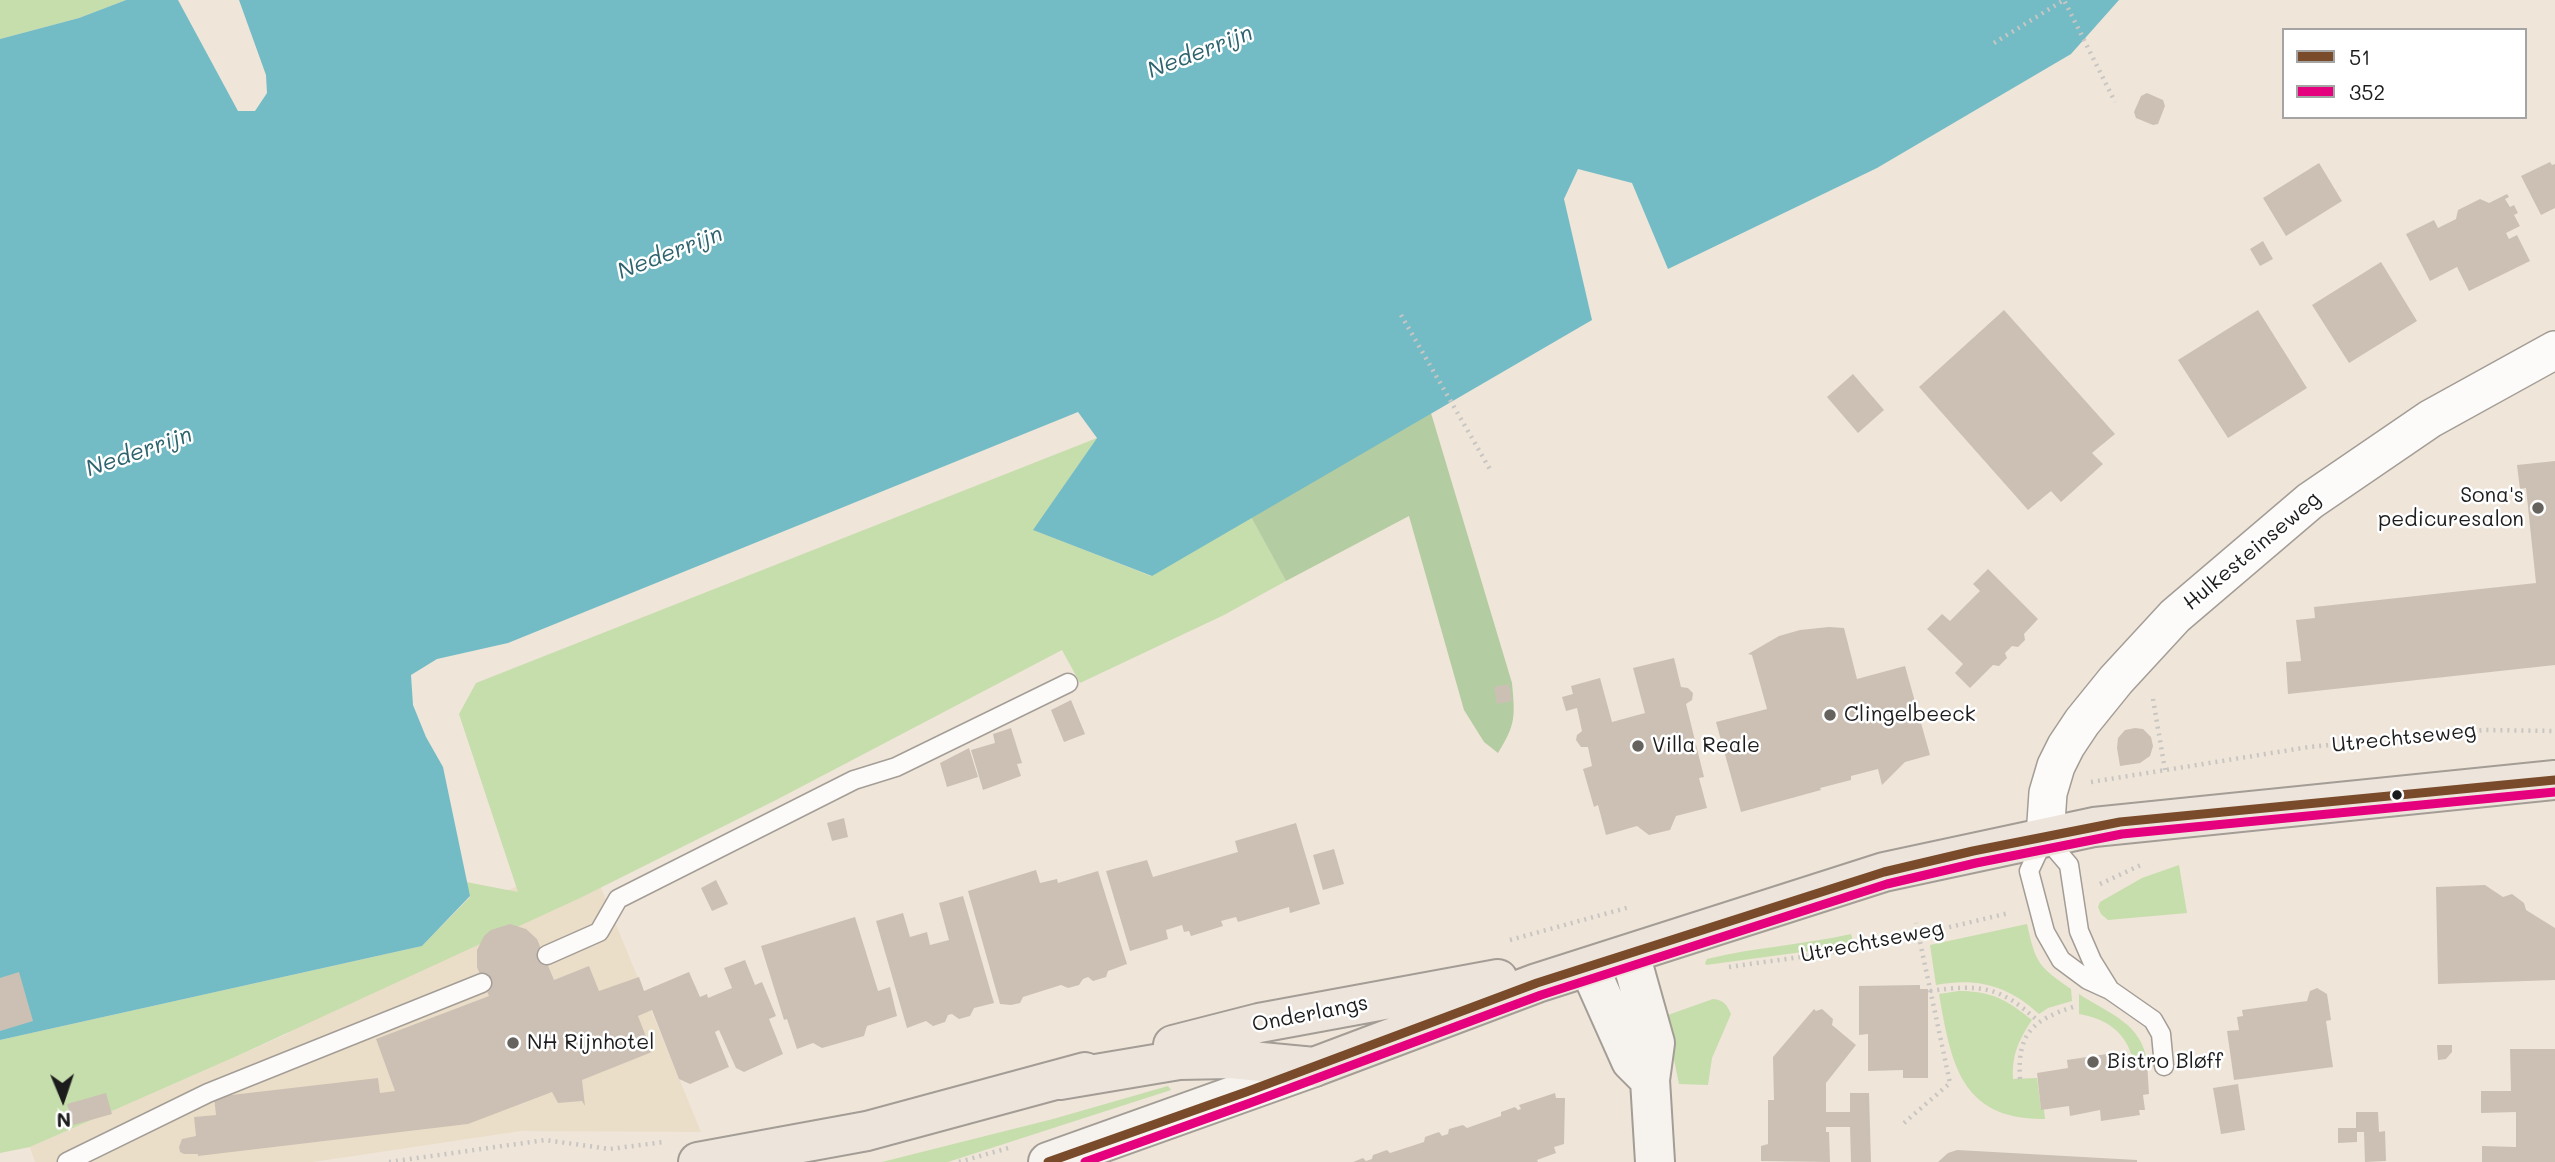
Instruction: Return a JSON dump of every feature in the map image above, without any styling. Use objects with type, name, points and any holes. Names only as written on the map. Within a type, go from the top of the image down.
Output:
[{"type":"main road","points":[[1314,1067],[1577,970],[1884,872],[2120,822],[2555,780]]},
{"type":"main road","name":"Onderlangs","points":[[698,1162],[867,1131],[1259,1023],[1490,980],[1577,970]]},
{"type":"main road","name":"Onderlangs","points":[[1060,1080],[1179,1060],[1230,1059],[1314,1067]]},
{"type":"street","name":"Hulkesteinseweg","points":[[2045,837],[2048,793],[2056,766],[2066,746],[2116,680],[2175,616],[2310,501],[2430,419],[2555,350]]},
{"type":"street","points":[[1630,954],[1655,1043],[1650,1080],[1655,1162]]},
{"type":"street","points":[[1577,970],[1631,1061],[1650,1080]]},
{"type":"street","points":[[1048,1162],[1314,1067]]},
{"type":"lane","points":[[547,955],[599,932],[618,900],[854,780],[896,766],[1068,682]]},
{"type":"lane","points":[[2110,990],[2092,961],[2079,931],[2069,864],[2045,837],[2029,871],[2045,932],[2061,960],[2153,1020],[2161,1034],[2164,1066]]},
{"type":"lane","points":[[67,1162],[208,1093],[482,983]]},
{"type":"path","points":[[1994,43],[2064,1],[2115,102]]},
{"type":"path","points":[[1401,315],[1491,471]]},
{"type":"path","name":"Utrechtseweg","points":[[2088,782],[2309,747],[2485,730],[2555,731]]},
{"type":"path","points":[[2409,737],[2409,748]]},
{"type":"path","points":[[2160,738],[2165,770]]},
{"type":"path","points":[[2074,895],[2100,884]]},
{"type":"path","name":"Utrechtseweg","points":[[1718,969],[1857,949],[2037,907]]},
{"type":"path","points":[[1508,940],[1617,911]]},
{"type":"path","points":[[1904,1123],[1950,1083],[1916,923]]},
{"type":"path","points":[[1930,991],[1965,988],[1999,992],[2019,1003],[2038,1021]]},
{"type":"path","points":[[2021,1079],[2021,1053],[2038,1021],[2071,1008],[2076,1003]]},
{"type":"shaded area","points":[[588,856],[701,1132],[521,1131],[313,1162],[35,1162],[30,1147],[287,1034],[471,906]]},
{"type":"green space","points":[[0,0],[126,0],[79,18],[0,39]]},
{"type":"green space","points":[[1431,413],[1512,683],[1513,720],[1498,753],[1484,742],[1464,710],[1409,516],[1286,581],[1251,517]]},
{"type":"green space","points":[[1097,438],[1034,530],[1151,576],[1251,517],[1286,581],[1224,615],[1080,683],[1062,650],[778,799],[580,898],[237,1056],[30,1147],[0,1153],[0,1040],[422,946],[470,897],[466,882],[518,892],[459,714],[476,683]]},
{"type":"green space","points":[[2179,865],[2187,913],[2108,920],[2101,914],[2098,907],[2100,902],[2142,878]]},
{"type":"green space","points":[[2027,924],[2040,963],[2051,975],[2071,989],[2072,1001],[2048,1008],[2039,1014],[2028,1004],[1992,986],[1965,982],[1936,985],[1930,945]]},
{"type":"green space","points":[[1851,934],[1854,945],[1706,965],[1705,963],[1707,959],[1725,955]]},
{"type":"green space","points":[[1959,991],[1998,998],[2032,1020],[2017,1048],[2013,1079],[2037,1078],[2045,1119],[2017,1117],[1995,1110],[1978,1098],[1965,1083],[1949,1043],[1939,994]]},
{"type":"green space","points":[[2079,994],[2131,1029],[2144,1049],[2147,1062],[2133,1060],[2126,1042],[2107,1023],[2079,1014]]},
{"type":"green space","points":[[1713,999],[1725,1004],[1731,1014],[1712,1058],[1708,1085],[1679,1084],[1665,1016]]},
{"type":"green space","points":[[1168,1086],[1171,1090],[948,1162],[882,1162],[1053,1119]]},
{"type":"water","name":"Nederrijn","points":[[126,0],[178,0],[238,111],[255,111],[267,93],[266,75],[239,0],[2119,0],[2071,54],[1877,168],[1668,269],[1632,183],[1578,169],[1564,199],[1592,320],[1152,576],[1033,530],[1097,438],[1078,412],[508,643],[437,659],[411,675],[413,705],[426,737],[443,767],[470,896],[422,946],[0,1040],[0,39],[79,18]]},
{"type":"building","points":[[2147,93],[2163,100],[2165,106],[2158,124],[2153,125],[2136,118],[2134,112],[2141,96]]},
{"type":"building","points":[[2550,162],[2555,164],[2555,208],[2541,215],[2521,176]]},
{"type":"building","points":[[2319,163],[2342,201],[2286,236],[2263,198]]},
{"type":"building","points":[[2507,194],[2509,197],[2505,199],[2510,207],[2514,205],[2518,213],[2514,215],[2520,226],[2506,233],[2509,239],[2517,235],[2530,261],[2469,291],[2457,267],[2430,281],[2406,234],[2434,220],[2438,228],[2456,219],[2458,210],[2480,199],[2489,203]]},
{"type":"building","points":[[2263,241],[2273,259],[2260,266],[2250,249]]},
{"type":"building","points":[[2381,262],[2417,321],[2349,363],[2312,305]]},
{"type":"building","points":[[2004,310],[2115,434],[2092,453],[2103,464],[2061,502],[2051,491],[2028,510],[1919,387]]},
{"type":"building","points":[[2258,310],[2307,388],[2228,438],[2178,360]]},
{"type":"building","points":[[1853,374],[1884,410],[1858,433],[1827,397]]},
{"type":"building","points":[[2555,461],[2555,665],[2288,694],[2286,662],[2301,661],[2296,620],[2315,618],[2314,607],[2536,583],[2526,488],[2520,489],[2517,465]]},
{"type":"building","points":[[1988,569],[2038,619],[2024,634],[2025,640],[2018,647],[2012,646],[2005,653],[2007,658],[1999,666],[1993,665],[1970,688],[1955,673],[1963,664],[1927,629],[1942,614],[1950,621],[1980,591],[1973,584]]},
{"type":"building","name":"Clingelbeeck","points":[[1844,628],[1857,679],[1905,666],[1930,755],[1905,762],[1882,785],[1878,769],[1851,776],[1851,780],[1820,788],[1821,790],[1741,812],[1716,722],[1767,709],[1752,655],[1748,654],[1779,636],[1800,630]]},
{"type":"building","name":"Villa Reale","points":[[1674,658],[1681,687],[1688,688],[1693,693],[1692,700],[1686,704],[1704,777],[1699,778],[1707,808],[1676,816],[1670,830],[1649,835],[1637,826],[1606,835],[1598,805],[1594,807],[1583,769],[1592,766],[1588,747],[1581,747],[1576,740],[1582,731],[1577,708],[1566,711],[1562,697],[1573,694],[1571,686],[1600,678],[1612,722],[1645,713],[1633,668]]},
{"type":"building","points":[[1509,684],[1512,701],[1497,704],[1494,687]]},
{"type":"building","points":[[1071,700],[1085,734],[1064,742],[1051,710]]},
{"type":"building","points":[[1011,728],[1022,763],[1017,764],[1021,776],[983,790],[971,750],[995,743],[993,734]]},
{"type":"building","points":[[2143,729],[2151,737],[2153,746],[2150,756],[2140,763],[2120,766],[2118,738],[2125,730]]},
{"type":"building","points":[[969,748],[978,777],[947,787],[940,763]]},
{"type":"building","points":[[844,818],[848,837],[832,841],[827,823]]},
{"type":"building","points":[[1296,823],[1320,904],[1290,913],[1289,907],[1238,922],[1236,917],[1221,921],[1223,926],[1191,936],[1189,931],[1184,932],[1182,925],[1166,930],[1168,939],[1130,951],[1106,871],[1147,860],[1153,877],[1238,852],[1235,841]]},
{"type":"building","points":[[1334,849],[1344,884],[1323,890],[1313,855]]},
{"type":"building","points":[[1036,870],[1040,883],[1057,879],[1058,883],[1098,871],[1127,964],[1108,971],[1106,977],[1093,981],[1088,977],[1079,985],[1068,988],[1061,985],[1023,997],[1020,1003],[1000,1004],[968,891]]},
{"type":"building","points":[[716,880],[728,904],[712,911],[701,888]]},
{"type":"building","points":[[2485,885],[2503,897],[2512,894],[2524,903],[2526,910],[2555,928],[2555,980],[2438,984],[2436,887]]},
{"type":"building","points":[[963,896],[994,1003],[974,1008],[970,1016],[959,1019],[952,1014],[948,1015],[945,1022],[933,1026],[926,1021],[907,1028],[876,921],[903,913],[910,937],[927,932],[930,945],[949,940],[939,903]]},
{"type":"building","points":[[855,917],[878,991],[890,987],[897,1016],[867,1026],[864,1036],[822,1048],[813,1043],[797,1049],[787,1019],[784,1020],[761,946]]},
{"type":"building","name":"NH Rijnhotel","points":[[510,924],[526,929],[537,939],[554,980],[589,966],[599,991],[639,977],[644,991],[689,972],[700,997],[707,994],[708,998],[732,988],[724,968],[745,960],[755,985],[762,982],[776,1016],[769,1019],[783,1054],[744,1072],[736,1068],[719,1030],[715,1032],[729,1067],[690,1084],[679,1079],[652,1010],[638,1016],[652,1052],[582,1080],[585,1106],[582,1101],[558,1103],[552,1092],[468,1124],[198,1156],[180,1152],[182,1139],[196,1136],[194,1117],[216,1115],[214,1097],[378,1078],[380,1093],[395,1091],[376,1039],[489,996],[477,967],[477,950],[484,936],[491,930]]},
{"type":"building","points":[[19,972],[33,1021],[0,1031],[0,978]]},
{"type":"building","points":[[1920,985],[1920,989],[1928,989],[1928,1078],[1903,1078],[1903,1070],[1868,1071],[1868,1034],[1859,1035],[1859,986]]},
{"type":"building","points":[[2317,988],[2327,994],[2331,1020],[2326,1021],[2333,1067],[2234,1080],[2227,1031],[2239,1030],[2237,1017],[2243,1016],[2242,1010],[2307,1001],[2310,991]]},
{"type":"building","points":[[1814,1009],[1822,1009],[1833,1019],[1832,1025],[1856,1045],[1826,1083],[1826,1112],[1850,1112],[1850,1093],[1869,1093],[1871,1162],[1851,1162],[1850,1127],[1826,1127],[1826,1132],[1829,1132],[1830,1162],[1761,1161],[1761,1146],[1768,1144],[1768,1100],[1774,1100],[1773,1057]]},
{"type":"building","points":[[2437,1045],[2452,1045],[2452,1052],[2446,1059],[2438,1060]]},
{"type":"building","points":[[2510,1049],[2555,1049],[2555,1162],[2482,1162],[2482,1146],[2516,1147],[2516,1112],[2481,1113],[2481,1091],[2511,1091]]},
{"type":"building","points":[[2107,1054],[2108,1064],[2139,1059],[2139,1063],[2147,1062],[2149,1094],[2143,1095],[2145,1110],[2139,1110],[2140,1115],[2101,1121],[2100,1110],[2070,1116],[2069,1106],[2041,1110],[2037,1073],[2068,1068],[2067,1060]]},
{"type":"building","points":[[2238,1084],[2245,1130],[2221,1134],[2213,1088]]},
{"type":"building","points":[[106,1093],[112,1114],[73,1125],[67,1104]]},
{"type":"building","points":[[1555,1093],[1556,1098],[1565,1098],[1564,1144],[1554,1147],[1556,1153],[1537,1160],[1538,1162],[1353,1162],[1363,1158],[1366,1161],[1387,1150],[1390,1153],[1424,1142],[1425,1137],[1439,1132],[1442,1136],[1448,1134],[1449,1129],[1463,1125],[1467,1128],[1501,1116],[1501,1112],[1515,1107],[1521,1109],[1519,1105]]},
{"type":"building","points":[[2356,1112],[2378,1112],[2379,1132],[2385,1131],[2386,1161],[2365,1162],[2364,1132],[2357,1132],[2357,1142],[2338,1143],[2338,1128],[2356,1128]]},
{"type":"building","points":[[1957,1150],[2137,1162],[1938,1162],[1948,1153]]},
{"type":"transit line","name":"51","points":[[1048,1162],[1246,1092],[1537,983],[1884,872],[2120,822],[2555,780]]},
{"type":"transit line","name":"352","points":[[1085,1162],[1541,995],[1887,884],[2122,834],[2555,792]]},
{"type":"place","name":"Sona's pedicuresalon","points":[[2538,508]]},
{"type":"place","name":"Clingelbeeck","points":[[1830,715]]},
{"type":"place","name":"Villa Reale","points":[[1638,746]]},
{"type":"place","name":"NH Rijnhotel","points":[[513,1043]]},
{"type":"place","name":"Bistro Bløff","points":[[2093,1062]]}]
